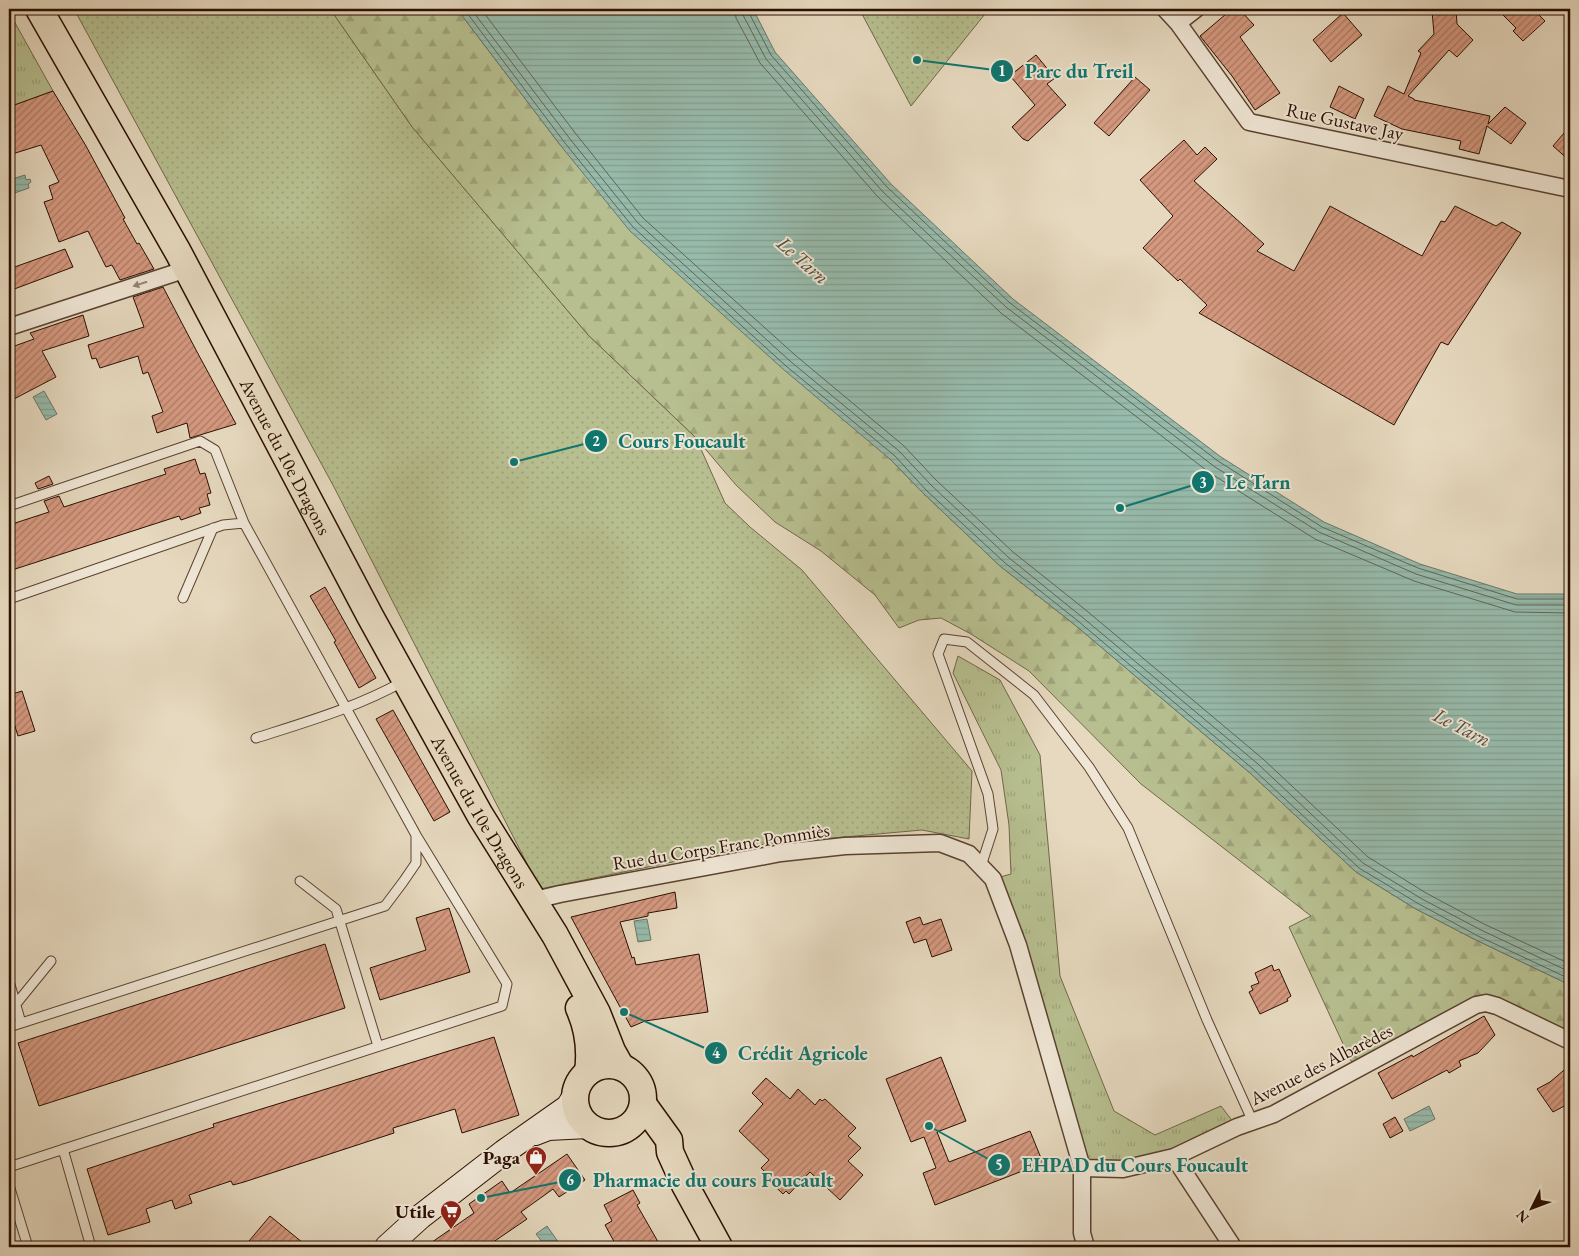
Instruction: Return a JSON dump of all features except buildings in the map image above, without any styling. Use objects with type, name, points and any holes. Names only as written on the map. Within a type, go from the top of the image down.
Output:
[{"type":"main road","name":"Avenue du 10e Dragons","points":[[39,9],[187,269],[366,608],[480,815],[555,935],[597,1013],[612,1051],[621,1067]]},
{"type":"main road","name":"Avenue du 10e Dragons","points":[[535,904],[547,939],[584,1019],[589,1041],[588,1072]]},
{"type":"main road","points":[[624,1130],[636,1120],[643,1104],[642,1088],[636,1078],[621,1067],[606,1065],[595,1068],[588,1072],[579,1083],[575,1096],[575,1105],[579,1115],[588,1126],[606,1133],[624,1130],[638,1133],[670,1152]]},
{"type":"main road","points":[[643,1104],[669,1140],[670,1152],[685,1185],[719,1247]]},
{"type":"street","name":"Rue Gustave Jay","points":[[1165,9],[1178,23],[1249,122],[1570,189]]},
{"type":"street","points":[[1178,23],[1196,9]]},
{"type":"street","points":[[9,327],[187,269]]},
{"type":"street","name":"Rue du Corps Franc Pommiès","points":[[535,904],[543,898],[608,885],[781,854],[845,846],[940,843],[969,854],[993,879],[1018,945],[1082,1168],[1082,1233],[1086,1247]]},
{"type":"street","name":"Avenue des Albarèdes","points":[[1082,1168],[1123,1169],[1174,1157],[1237,1127],[1274,1114],[1476,1005],[1486,1003],[1497,1006],[1570,1041]]},
{"type":"street","points":[[393,1245],[420,1217],[504,1152],[568,1107],[575,1096]]},
{"type":"street","points":[[530,1134],[548,1128],[588,1126]]},
{"type":"street","points":[[1174,1157],[1233,1247]]},
{"type":"lane","points":[[9,506],[200,441],[215,450],[244,523],[416,835],[507,984],[502,1006],[9,1167]]},
{"type":"lane","points":[[9,599],[213,528],[244,523]]},
{"type":"lane","points":[[183,598],[213,528]]},
{"type":"lane","points":[[981,866],[993,829],[988,794],[938,654],[944,639],[967,642],[1034,695],[1090,767],[1128,828],[1207,1020],[1253,1122]]},
{"type":"lane","points":[[256,738],[346,708],[384,693],[406,680]]},
{"type":"lane","points":[[9,1027],[385,906],[416,863],[416,835]]},
{"type":"lane","points":[[300,880],[336,909],[378,1046]]},
{"type":"lane","points":[[16,1004],[50,961]]},
{"type":"lane","points":[[9,981],[21,1023]]},
{"type":"lane","points":[[63,1149],[91,1247]]},
{"type":"lane","points":[[9,1185],[28,1247]]},
{"type":"green space","points":[[74,9],[330,9],[412,127],[588,335],[696,438],[725,503],[750,527],[802,570],[972,771],[969,839],[922,830],[756,845],[540,889],[334,487]]},
{"type":"green space","points":[[330,9],[457,9],[561,146],[1000,566],[1075,625],[1250,773],[1356,872],[1416,909],[1570,985],[1570,1041],[1486,1003],[1362,1067],[1351,1061],[1289,927],[1311,916],[1141,784],[1029,671],[971,634],[941,618],[919,620],[899,628],[875,595],[821,551],[775,522],[736,485],[696,438],[588,335],[412,127]]},
{"type":"green space","points":[[860,9],[989,9],[911,106]]},
{"type":"green space","points":[[9,12],[53,91],[9,107]]},
{"type":"green space","points":[[958,656],[1000,680],[1040,755],[1060,976],[1114,1111],[1155,1135],[1221,1106],[1237,1127],[1174,1157],[1082,1168],[993,879],[1011,874],[1009,825],[1001,770],[953,673]]},
{"type":"water","name":"Le Tarn","points":[[457,9],[753,9],[775,52],[891,184],[1013,299],[1221,457],[1324,522],[1420,564],[1517,594],[1570,594],[1570,985],[1416,909],[1356,872],[1250,773],[1075,625],[1000,566],[891,460],[783,369],[630,231],[561,146]]},
{"type":"water","points":[[25,175],[26,180],[30,179],[31,182],[28,184],[29,188],[9,195],[9,180]]},
{"type":"water","points":[[44,391],[57,414],[46,420],[33,397]]},
{"type":"water","points":[[647,919],[651,940],[638,942],[634,921]]},
{"type":"water","points":[[1429,1106],[1435,1119],[1410,1131],[1404,1119]]},
{"type":"water","points":[[547,1226],[560,1247],[546,1247],[536,1234]]},
{"type":"place","name":"Parc du Treil","points":[[917,60]]},
{"type":"place","name":"Cours Foucault","points":[[514,462]]},
{"type":"place","name":"Le Tarn","points":[[1120,508]]},
{"type":"place","name":"Crédit Agricole","points":[[624,1012]]},
{"type":"place","name":"EHPAD du Cours Foucault","points":[[929,1126]]},
{"type":"place","name":"Paga","points":[[536,1176]]},
{"type":"place","name":"Pharmacie du cours Foucault","points":[[481,1198]]},
{"type":"place","name":"Utile","points":[[451,1230]]}]
